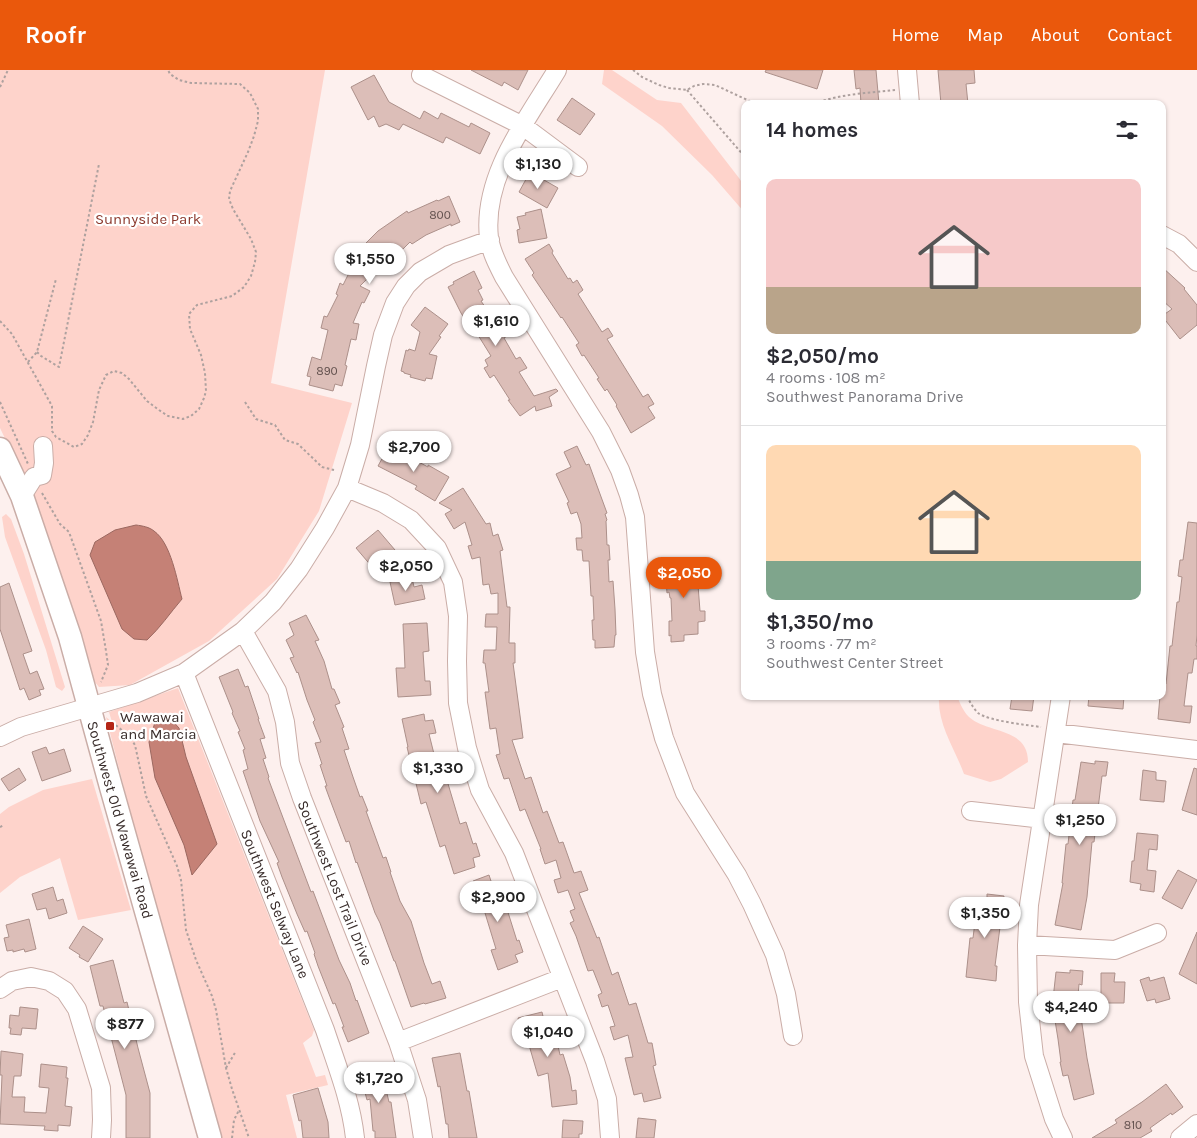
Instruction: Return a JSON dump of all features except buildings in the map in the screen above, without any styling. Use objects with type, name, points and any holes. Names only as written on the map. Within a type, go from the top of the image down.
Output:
[{"type":"main road","name":"Southwest Old Wawawai Road","points":[[0,449],[22,496],[97,712],[210,1138]]},
{"type":"street","points":[[558,70],[523,126],[500,168],[489,207],[490,240],[495,259],[504,277],[601,432],[620,470],[635,517],[645,652],[652,694],[664,738],[685,793],[737,875],[775,955],[786,994],[793,1036]]},
{"type":"street","points":[[907,70],[909,96]]},
{"type":"street","points":[[421,74],[523,126],[578,167]]},
{"type":"street","points":[[1166,237],[1179,244],[1197,262]]},
{"type":"street","points":[[0,737],[21,727],[97,712],[184,673],[243,631],[273,602],[300,569],[347,488],[360,445],[383,335],[395,302],[406,286],[420,272],[449,255],[490,240]]},
{"type":"street","points":[[22,496],[34,477],[42,476],[44,463],[43,446]]},
{"type":"street","points":[[347,488],[383,503],[412,520],[438,548],[453,582],[458,616],[458,703],[467,748],[480,790],[514,853],[595,1060],[606,1099],[610,1138]]},
{"type":"street","name":"Southwest Lost Trail Drive","points":[[243,631],[277,691],[285,722],[290,763],[398,1042],[417,1100],[423,1138]]},
{"type":"street","name":"Southwest Selway Lane","points":[[184,673],[325,1030],[344,1086],[355,1138]]},
{"type":"street","points":[[1060,700],[1029,905],[1027,945],[1028,1002],[1034,1056],[1054,1119],[1063,1138]]},
{"type":"street","points":[[1056,733],[1197,750]]},
{"type":"street","points":[[971,811],[1043,819]]},
{"type":"street","points":[[1027,945],[1115,950],[1157,933]]},
{"type":"street","points":[[0,989],[12,981],[31,977],[49,981],[65,991],[77,1009],[101,1088],[102,1120],[100,1138]]},
{"type":"street","points":[[398,1042],[562,978]]},
{"type":"street","points":[[1180,1138],[1197,1124]]},
{"type":"path","points":[[0,87],[8,70]]},
{"type":"path","points":[[0,321],[12,334],[52,406],[52,431],[56,437],[74,447],[82,444],[88,435],[93,422],[98,390],[106,375],[114,371],[122,373],[148,400],[168,416],[183,419],[192,416],[199,409],[206,391],[205,374],[201,355],[190,329],[189,314],[197,305],[232,296],[244,287],[252,276],[256,252],[251,239],[229,200],[230,191],[254,136],[258,121],[258,110],[250,93],[240,84],[191,83],[179,80],[170,74],[168,70]]},
{"type":"path","points":[[633,70],[659,86],[687,90],[703,84],[715,85],[747,100]]},
{"type":"path","points":[[687,90],[741,152]]},
{"type":"path","points":[[823,100],[839,97],[909,96]]},
{"type":"path","points":[[37,352],[59,367],[99,164]]},
{"type":"path","points":[[28,362],[37,352],[56,279]]},
{"type":"path","points":[[0,402],[34,477],[60,524],[69,532],[101,621],[108,665],[100,685]]},
{"type":"path","points":[[245,402],[256,419],[275,425],[285,440],[298,444],[322,467],[334,470]]},
{"type":"path","points":[[969,700],[979,714],[1012,723],[1045,728],[1056,733]]},
{"type":"path","points":[[97,712],[129,736],[135,745],[146,796],[177,866],[181,880],[186,930],[196,960],[212,996],[226,1068],[249,1138]]},
{"type":"path","points":[[0,827],[4,826]]},
{"type":"path","points":[[226,1068],[236,1051]]},
{"type":"path","points":[[232,1138],[234,1120],[239,1110]]},
{"type":"green space","name":"Sunnyside Park","points":[[0,70],[325,70],[271,383],[352,403],[319,511],[277,579],[209,641],[130,685],[99,687],[89,675],[49,538],[36,503],[0,428]]},
{"type":"green space","points":[[604,70],[612,70],[657,100],[681,103],[741,181],[741,208],[712,175],[662,126],[602,84]]},
{"type":"green space","points":[[6,514],[11,519],[24,554],[65,687],[62,691],[56,687],[46,650],[5,537],[2,517]]},
{"type":"green space","points":[[178,688],[314,1030],[312,1036],[303,1043],[316,1077],[325,1075],[328,1085],[286,1095],[297,1138],[217,1138],[166,953],[106,717],[112,722],[109,712]]},
{"type":"green space","points":[[939,700],[959,700],[963,710],[969,717],[1014,737],[1021,743],[1026,751],[1028,762],[1001,779],[990,782],[964,774],[947,736]]},
{"type":"green space","points":[[92,779],[131,910],[78,920],[60,858],[20,877],[0,893],[0,814],[9,807],[43,790]]},
{"type":"shaded area","points":[[136,525],[152,530],[165,544],[182,599],[147,640],[134,639],[122,629],[90,555],[95,542],[115,530]]},
{"type":"shaded area","points":[[168,716],[179,728],[186,757],[217,844],[192,875],[184,845],[155,778],[149,742],[156,719]]},
{"type":"place","name":"Wawawai and Marcia","points":[[110,726]]}]
